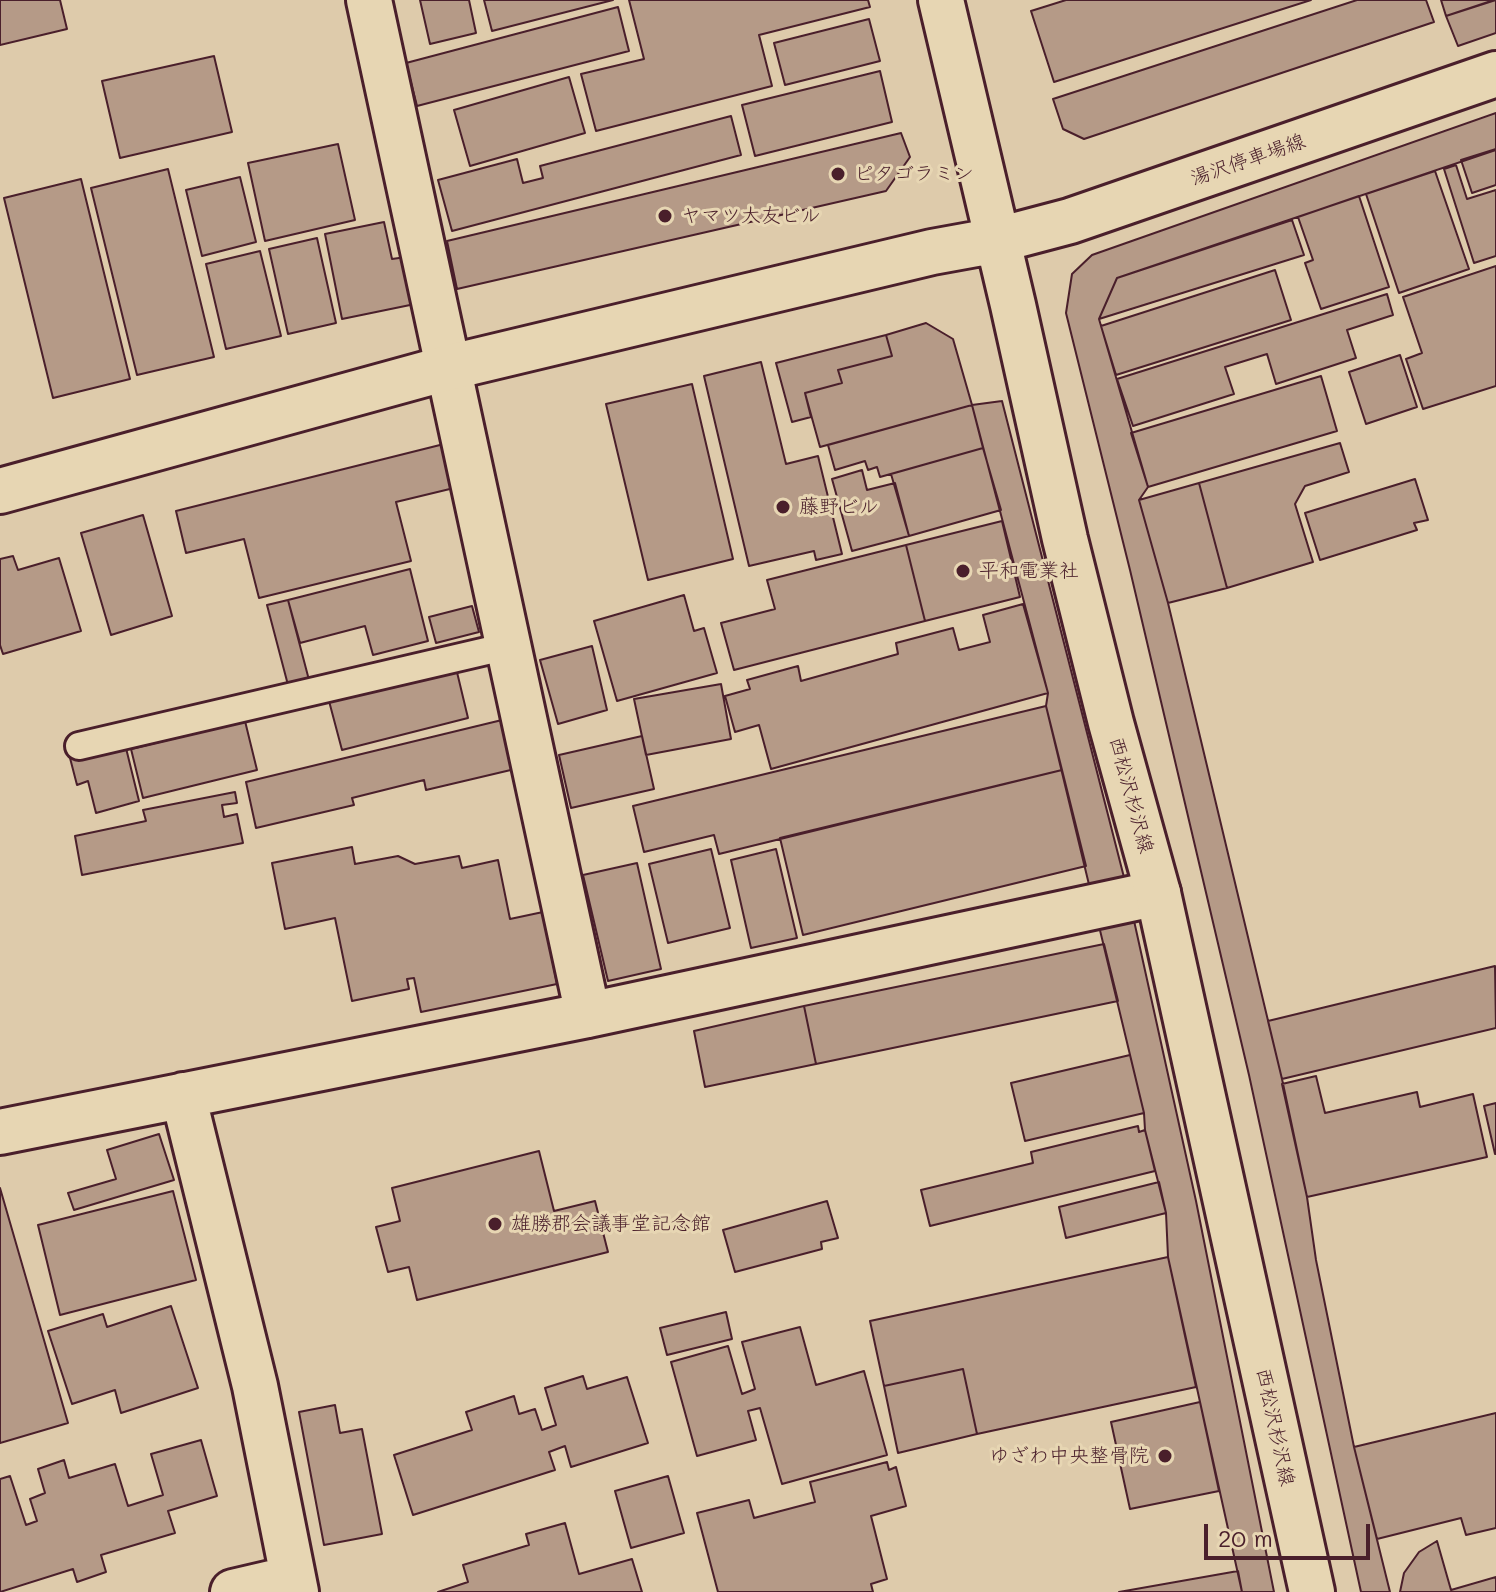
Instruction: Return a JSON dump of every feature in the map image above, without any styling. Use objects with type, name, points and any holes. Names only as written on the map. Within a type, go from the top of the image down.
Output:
[{"type":"street","points":[[369,0],[588,1015]]},
{"type":"street","name":"西松沢杉沢線","points":[[941,0],[1065,539],[1158,893],[1312,1592]]},
{"type":"street","name":"湯沢停車場線","points":[[0,491],[447,368],[1070,221],[1496,74]]},
{"type":"street","points":[[0,1132],[588,1015],[1158,893]]},
{"type":"street","points":[[183,1095],[255,1386],[294,1585],[233,1592]]},
{"type":"lane","points":[[79,746],[508,646]]},
{"type":"building","points":[[0,0],[60,0],[67,29],[0,45]]},
{"type":"building","points":[[420,0],[469,0],[476,33],[430,44]]},
{"type":"building","points":[[484,0],[613,0],[492,31]]},
{"type":"building","points":[[629,0],[868,0],[870,7],[759,35],[772,86],[596,131],[581,74],[644,59]]},
{"type":"building","points":[[1066,0],[1311,0],[1054,82],[1031,11]]},
{"type":"building","points":[[1357,0],[1426,0],[1434,22],[1084,139],[1063,129],[1053,99]]},
{"type":"building","points":[[1441,0],[1494,0],[1446,16]]},
{"type":"building","points":[[1496,0],[1496,33],[1458,46],[1446,16]]},
{"type":"building","points":[[618,7],[629,51],[417,106],[406,63]]},
{"type":"building","points":[[869,19],[880,61],[785,85],[774,43]]},
{"type":"building","points":[[214,56],[232,132],[120,158],[102,81]]},
{"type":"building","points":[[880,71],[892,122],[755,156],[742,105]]},
{"type":"building","points":[[569,77],[585,133],[470,166],[454,110]]},
{"type":"building","points":[[1496,113],[1496,150],[1117,278],[1099,319],[1148,487],[1139,500],[1168,603],[1282,1079],[1354,1447],[1390,1592],[1361,1592],[1249,1075],[1066,313],[1072,274],[1092,255]]},
{"type":"building","points":[[731,116],[741,155],[452,231],[438,180],[517,159],[523,183],[543,178],[540,166]]},
{"type":"building","name":"ヤマツ大友ビル","points":[[901,133],[910,157],[886,191],[457,289],[447,241]]},
{"type":"building","points":[[338,144],[355,220],[265,241],[248,163]]},
{"type":"building","points":[[1496,149],[1496,185],[1472,193],[1461,160]]},
{"type":"building","points":[[1456,165],[1467,199],[1496,190],[1496,256],[1474,263],[1444,169]]},
{"type":"building","points":[[168,169],[214,357],[137,375],[91,188]]},
{"type":"building","points":[[1435,171],[1469,269],[1399,293],[1366,194]]},
{"type":"building","points":[[240,177],[256,242],[202,256],[186,190]]},
{"type":"building","points":[[81,179],[130,379],[53,398],[4,198]]},
{"type":"building","points":[[1359,196],[1389,287],[1321,309],[1305,263],[1313,260],[1298,217]]},
{"type":"building","points":[[1292,220],[1304,255],[1099,319],[1117,278]]},
{"type":"building","points":[[384,222],[392,259],[406,257],[415,304],[342,319],[325,234]]},
{"type":"building","points":[[317,238],[336,323],[288,334],[269,249]]},
{"type":"building","points":[[260,251],[281,336],[226,349],[206,264]]},
{"type":"building","points":[[1496,266],[1496,386],[1423,409],[1406,359],[1422,353],[1403,297]]},
{"type":"building","points":[[1275,270],[1291,320],[1116,375],[1101,326]]},
{"type":"building","points":[[1387,294],[1393,315],[1347,330],[1356,358],[1276,384],[1267,354],[1225,367],[1234,394],[1133,426],[1117,379]]},
{"type":"building","points":[[926,323],[953,339],[972,405],[820,447],[805,393],[842,383],[838,370],[892,356],[886,335]]},
{"type":"building","points":[[886,335],[892,356],[838,370],[842,383],[805,393],[811,417],[792,422],[776,363]]},
{"type":"building","points":[[1400,355],[1417,407],[1366,424],[1349,372]]},
{"type":"building","name":"藤野ビル","points":[[761,362],[786,464],[818,456],[842,554],[816,560],[814,551],[749,566],[704,376]]},
{"type":"building","points":[[1321,376],[1337,431],[1148,487],[1131,433]]},
{"type":"building","points":[[692,384],[733,559],[648,580],[606,404]]},
{"type":"building","points":[[1002,401],[1127,889],[1196,1201],[1274,1592],[1242,1592],[1168,1257],[1166,1213],[1145,1130],[1144,1113],[1046,706],[1048,693],[972,405]]},
{"type":"building","points":[[972,405],[983,448],[880,477],[877,467],[868,470],[865,461],[835,470],[828,445]]},
{"type":"building","points":[[1340,443],[1349,472],[1305,486],[1295,504],[1313,562],[1227,588],[1199,483]]},
{"type":"building","points":[[444,444],[454,488],[396,502],[411,561],[259,598],[244,539],[186,553],[176,511]]},
{"type":"building","points":[[983,448],[1001,510],[909,536],[891,474]]},
{"type":"building","points":[[862,470],[867,490],[895,483],[909,536],[852,551],[832,479]]},
{"type":"building","points":[[1415,479],[1428,520],[1414,523],[1417,530],[1320,560],[1305,513]]},
{"type":"building","points":[[1199,483],[1227,588],[1168,603],[1139,500]]},
{"type":"building","points":[[143,515],[172,616],[111,635],[81,533]]},
{"type":"building","name":"平和電業社","points":[[1002,521],[1020,597],[925,621],[906,545]]},
{"type":"building","points":[[906,545],[925,621],[734,670],[721,623],[775,609],[767,580]]},
{"type":"building","points":[[13,556],[18,570],[59,558],[81,631],[3,654],[0,645],[0,559]]},
{"type":"building","points":[[410,569],[428,641],[373,655],[365,626],[300,643],[288,600]]},
{"type":"building","points":[[684,595],[694,631],[704,628],[717,673],[617,701],[594,621]]},
{"type":"building","points":[[288,600],[309,680],[288,685],[267,605]]},
{"type":"building","points":[[1023,604],[1048,693],[771,769],[759,725],[735,732],[725,696],[750,689],[747,680],[798,666],[801,681],[898,654],[896,643],[953,628],[959,650],[990,642],[983,615]]},
{"type":"building","points":[[472,606],[479,632],[436,643],[429,617]]},
{"type":"building","points":[[592,646],[607,710],[558,724],[540,660]]},
{"type":"building","points":[[456,668],[468,718],[342,750],[329,701]]},
{"type":"building","points":[[721,684],[731,739],[646,755],[634,699]]},
{"type":"building","points":[[1046,706],[1062,770],[719,854],[714,835],[644,852],[633,806]]},
{"type":"building","points":[[502,720],[515,769],[426,790],[424,780],[352,798],[354,805],[256,828],[246,782]]},
{"type":"building","points":[[245,721],[257,770],[143,798],[131,749]]},
{"type":"building","points":[[642,736],[654,789],[571,808],[559,755]]},
{"type":"building","points":[[125,744],[139,801],[96,813],[88,781],[77,785],[70,758]]},
{"type":"building","points":[[1062,770],[1086,866],[803,935],[780,838]]},
{"type":"building","points":[[235,792],[237,803],[222,805],[224,817],[237,814],[243,843],[82,875],[75,836],[146,821],[143,810]]},
{"type":"building","points":[[352,847],[355,864],[398,856],[415,864],[459,856],[462,868],[498,860],[510,919],[543,912],[557,984],[421,1012],[414,978],[407,979],[409,989],[352,1001],[335,918],[285,929],[272,863]]},
{"type":"building","points":[[711,849],[730,928],[668,943],[649,864]]},
{"type":"building","points":[[776,849],[797,938],[751,948],[731,860]]},
{"type":"building","points":[[637,863],[661,969],[608,981],[583,875]]},
{"type":"building","points":[[1104,944],[1118,1001],[816,1064],[804,1006]]},
{"type":"building","points":[[1495,966],[1496,1028],[1282,1079],[1268,1021]]},
{"type":"building","points":[[804,1006],[816,1064],[705,1087],[694,1031]]},
{"type":"building","points":[[1130,1055],[1144,1113],[1025,1141],[1011,1083]]},
{"type":"building","points":[[1316,1076],[1325,1113],[1417,1092],[1420,1107],[1473,1094],[1487,1157],[1307,1197],[1282,1084]]},
{"type":"building","points":[[1496,1103],[1496,1154],[1495,1154],[1484,1106]]},
{"type":"building","points":[[1138,1126],[1139,1132],[1145,1130],[1155,1171],[930,1226],[921,1190],[1033,1163],[1031,1152]]},
{"type":"building","points":[[159,1134],[174,1180],[74,1210],[68,1193],[116,1179],[107,1150]]},
{"type":"building","name":"雄勝郡会議事堂記念館","points":[[539,1151],[554,1211],[595,1201],[608,1252],[417,1300],[409,1267],[388,1272],[376,1227],[400,1221],[392,1188]]},
{"type":"building","points":[[1159,1182],[1166,1213],[1066,1238],[1059,1207]]},
{"type":"building","points":[[0,1188],[68,1423],[0,1443]]},
{"type":"building","points":[[173,1191],[196,1280],[60,1315],[38,1225]]},
{"type":"building","points":[[827,1201],[838,1238],[821,1242],[822,1249],[735,1272],[723,1230]]},
{"type":"building","points":[[1168,1257],[1196,1387],[977,1434],[963,1369],[884,1386],[870,1321]]},
{"type":"building","points":[[171,1306],[198,1388],[121,1413],[115,1390],[72,1404],[48,1331],[103,1314],[107,1327]]},
{"type":"building","points":[[726,1312],[732,1339],[667,1355],[660,1328]]},
{"type":"building","points":[[800,1327],[816,1385],[864,1371],[887,1455],[782,1484],[760,1408],[748,1411],[756,1440],[697,1456],[671,1362],[728,1346],[742,1394],[755,1389],[742,1342]]},
{"type":"building","points":[[963,1369],[977,1434],[898,1453],[884,1386]]},
{"type":"building","points":[[583,1376],[587,1389],[627,1377],[648,1443],[571,1467],[565,1446],[549,1452],[555,1470],[413,1515],[394,1455],[472,1430],[466,1412],[514,1396],[519,1414],[535,1409],[542,1430],[556,1425],[545,1388]]},
{"type":"building","name":"ゆざわ中央整骨院","points":[[1200,1402],[1219,1491],[1130,1509],[1111,1422]]},
{"type":"building","points":[[335,1405],[340,1433],[362,1429],[382,1534],[324,1545],[299,1412]]},
{"type":"building","points":[[1496,1413],[1496,1528],[1466,1535],[1461,1518],[1377,1539],[1354,1447]]},
{"type":"building","points":[[201,1440],[217,1496],[168,1511],[175,1533],[101,1555],[106,1572],[77,1582],[73,1569],[0,1592],[0,1479],[10,1476],[26,1525],[37,1521],[30,1499],[45,1493],[38,1469],[64,1460],[69,1478],[115,1464],[128,1506],[163,1495],[151,1454]]},
{"type":"building","points":[[887,1462],[889,1470],[896,1467],[906,1506],[871,1516],[887,1579],[871,1584],[873,1592],[718,1592],[697,1513],[749,1500],[754,1518],[815,1502],[810,1482]]},
{"type":"building","points":[[668,1476],[684,1533],[631,1548],[615,1491]]},
{"type":"building","points":[[565,1523],[579,1574],[632,1559],[642,1592],[438,1592],[468,1582],[463,1565],[529,1545],[526,1534]]},
{"type":"building","points":[[1437,1541],[1451,1590],[1496,1577],[1496,1592],[1400,1592],[1404,1573],[1419,1552]]},
{"type":"building","points":[[1238,1571],[1242,1592],[1119,1592]]},
{"type":"place","name":"ピタゴラミン","points":[[838,174]]},
{"type":"place","name":"ヤマツ大友ビル","points":[[665,216]]},
{"type":"place","name":"藤野ビル","points":[[783,507]]},
{"type":"place","name":"平和電業社","points":[[963,571]]},
{"type":"place","name":"雄勝郡会議事堂記念館","points":[[495,1224]]},
{"type":"place","name":"ゆざわ中央整骨院","points":[[1165,1456]]}]
